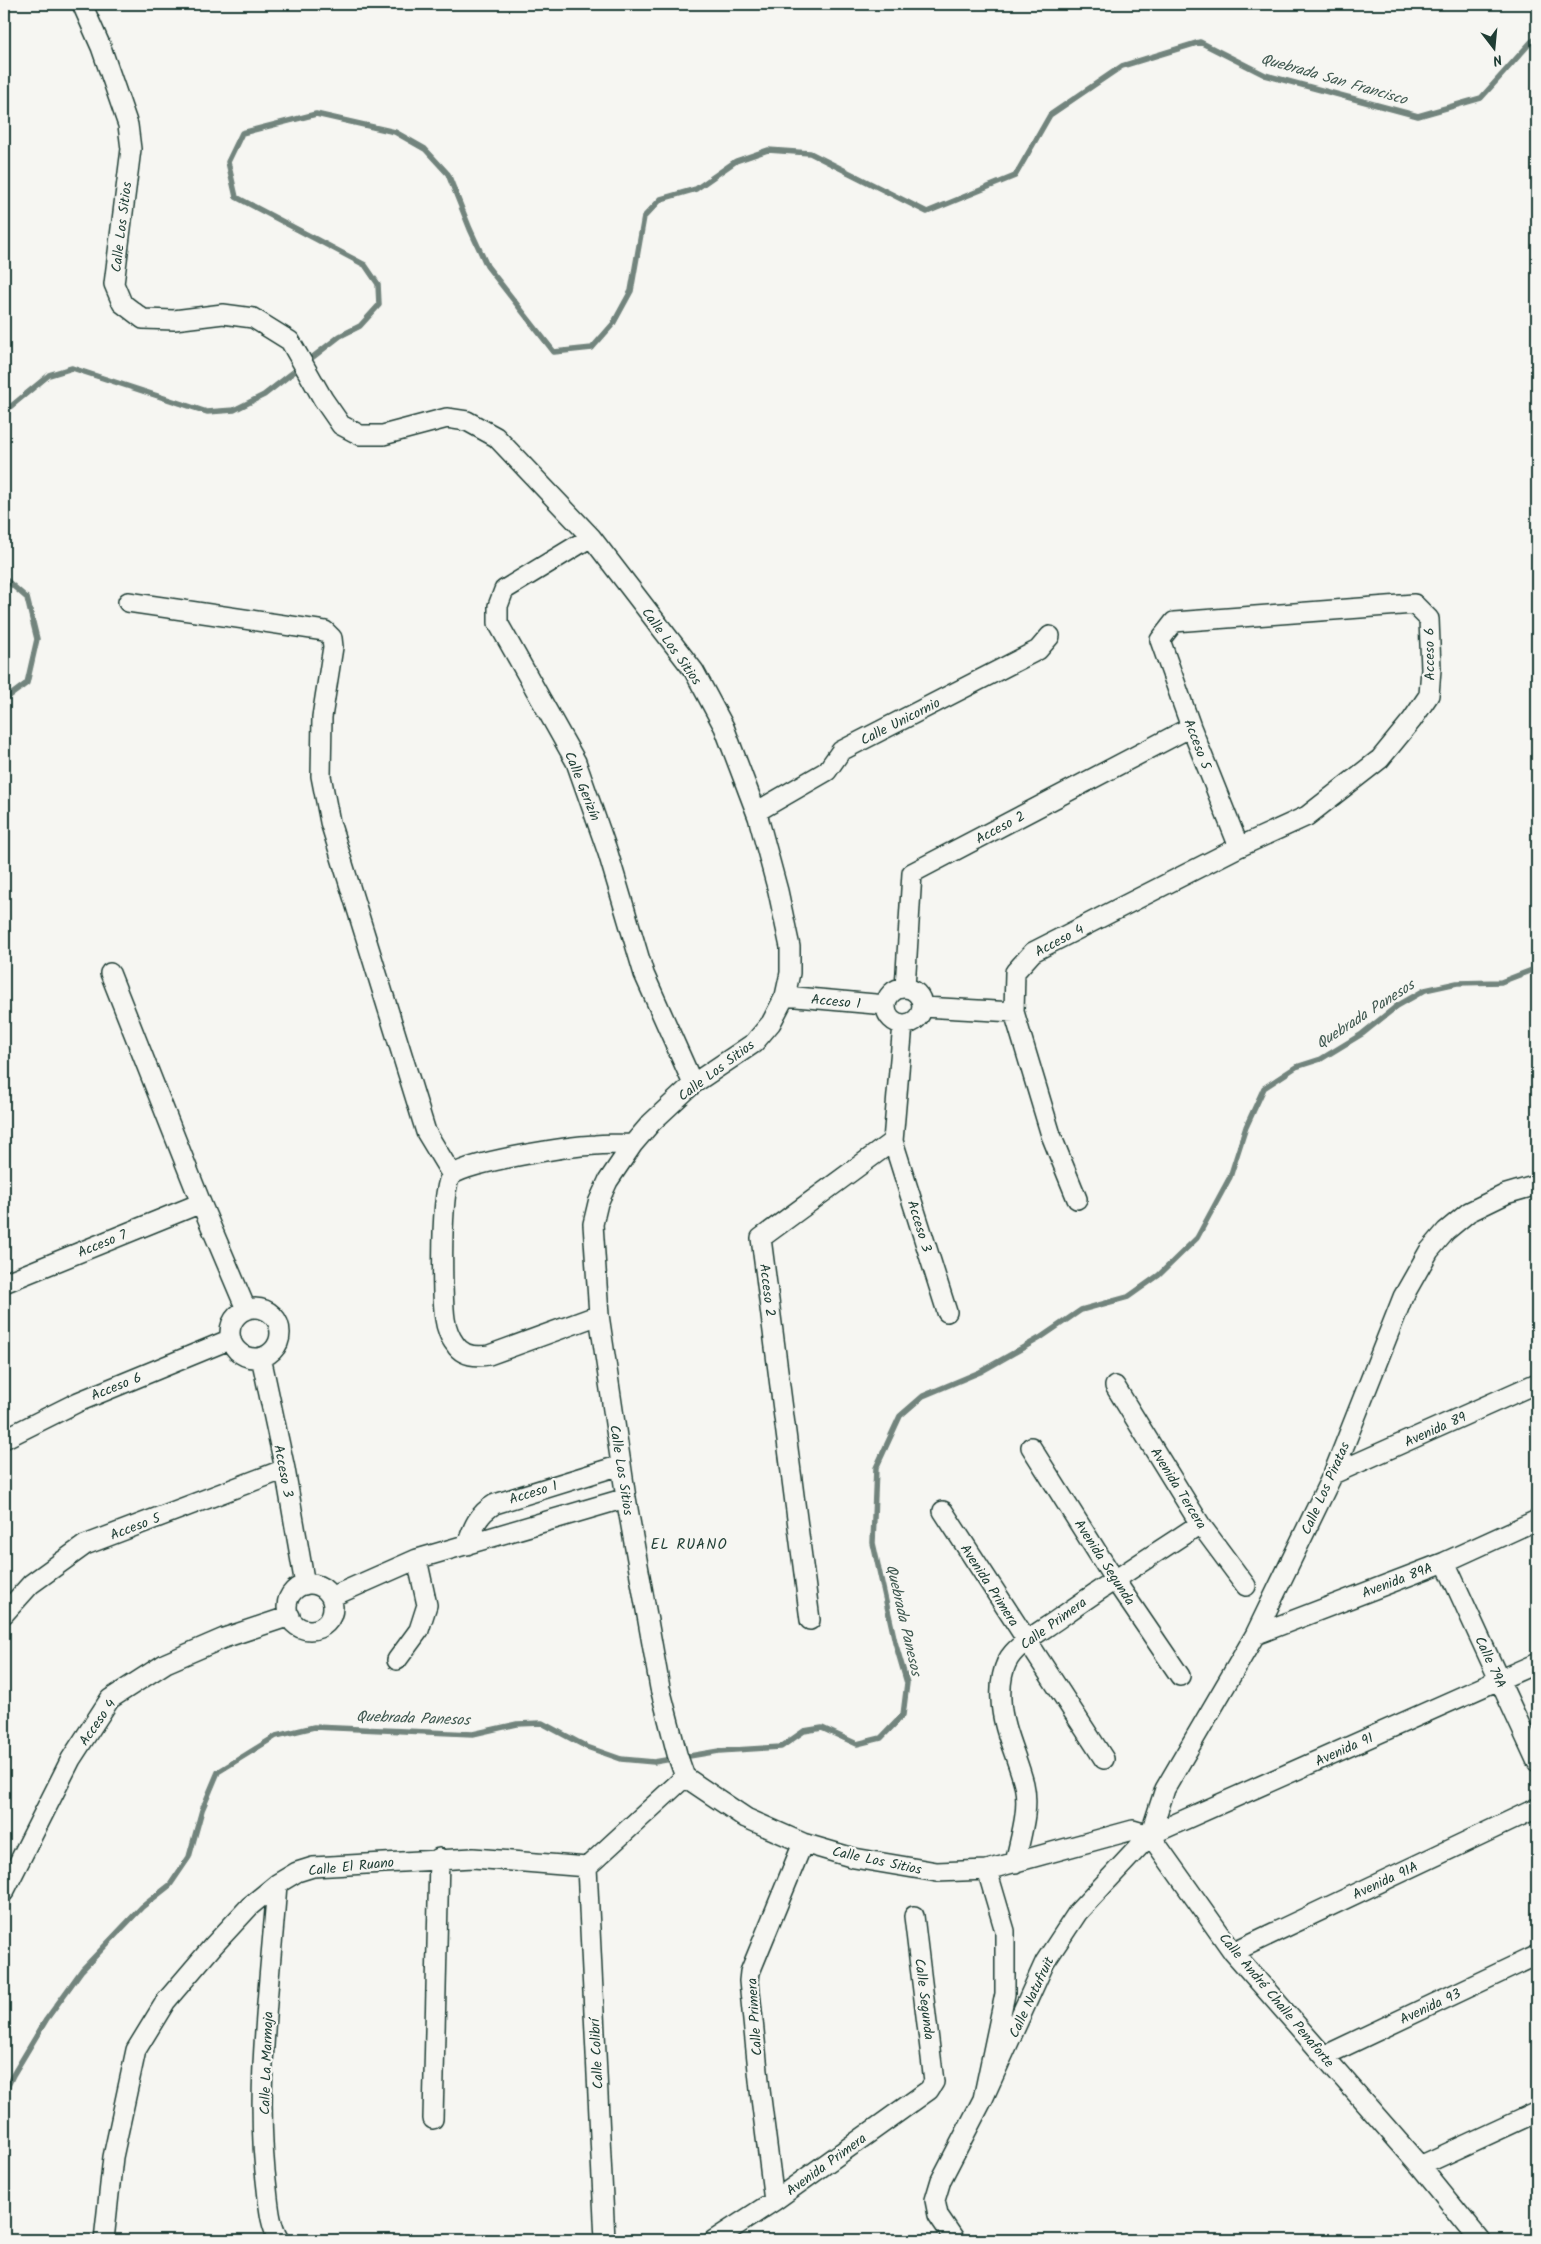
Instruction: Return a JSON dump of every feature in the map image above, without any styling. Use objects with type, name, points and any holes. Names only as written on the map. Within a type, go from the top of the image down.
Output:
[{"type":"street","name":"Calle Los Sitios","points":[[82,4],[102,47],[128,125],[131,149],[114,284],[122,303],[144,319],[174,320],[223,314],[253,318],[290,341],[323,399],[341,424],[360,435],[384,435],[447,418],[466,421],[496,437],[591,537],[694,671],[724,727],[756,812],[778,891],[790,947],[790,973],[785,996],[771,1023],[754,1043],[693,1084],[633,1144],[608,1181],[598,1203],[593,1224],[599,1315],[626,1498],[660,1688],[685,1777],[746,1818],[803,1843],[854,1858],[937,1872],[987,1870]]},
{"type":"street","name":"Calle Gerizín","points":[[591,537],[504,590],[498,606],[498,623],[576,762],[608,853],[644,974],[693,1084]]},
{"type":"street","points":[[128,602],[325,632],[332,638],[333,647],[322,717],[321,776],[330,822],[426,1132],[452,1175]]},
{"type":"street","name":"Acceso 6","points":[[1160,640],[1174,622],[1414,604],[1429,619],[1431,669],[1429,695],[1412,720],[1380,759],[1308,816],[1240,847]]},
{"type":"street","name":"Calle Unicornio","points":[[756,812],[827,771],[841,751],[1038,650],[1050,636]]},
{"type":"street","name":"Acceso 5","points":[[1160,640],[1191,727],[1240,847]]},
{"type":"street","name":"Acceso 2","points":[[905,988],[912,873],[1191,727]]},
{"type":"street","name":"Acceso 4","points":[[1077,1199],[1051,1135],[1014,1012],[1015,972],[1033,952],[1240,847]]},
{"type":"street","points":[[110,973],[201,1204],[246,1309]]},
{"type":"street","points":[[905,988],[916,992],[920,996],[922,1007],[921,1013],[914,1021],[903,1024],[889,1016],[886,1005],[890,995],[895,991],[905,988]]},
{"type":"street","name":"Acceso 1","points":[[785,996],[886,1005]]},
{"type":"street","points":[[922,1007],[1014,1012]]},
{"type":"street","points":[[893,1141],[903,1024]]},
{"type":"street","name":"Acceso 2","points":[[810,1620],[761,1238],[893,1141]]},
{"type":"street","name":"Acceso 3","points":[[893,1141],[947,1312]]},
{"type":"street","points":[[599,1315],[488,1355],[478,1357],[464,1353],[456,1346],[445,1320],[443,1239],[448,1179],[462,1168],[483,1162],[593,1145],[633,1144]]},
{"type":"street","name":"Calle Los Piratas","points":[[1150,1835],[1165,1789],[1255,1635],[1333,1474],[1403,1297],[1429,1251],[1446,1231],[1469,1212],[1506,1194],[1537,1185]]},
{"type":"street","name":"Acceso 7","points":[[4,1282],[201,1204]]},
{"type":"street","points":[[263,1308],[270,1312],[280,1325],[279,1341],[275,1348],[261,1357],[246,1356],[234,1346],[231,1339],[232,1325],[235,1318],[246,1309],[263,1308]]},
{"type":"street","name":"Acceso 6","points":[[4,1439],[78,1402],[231,1339]]},
{"type":"street","name":"Acceso 3","points":[[261,1357],[285,1469],[305,1585]]},
{"type":"street","name":"Avenida 89","points":[[1333,1474],[1537,1383]]},
{"type":"street","name":"Avenida Tercera","points":[[1115,1386],[1200,1524],[1246,1586]]},
{"type":"street","name":"Avenida Segunda","points":[[1031,1447],[1114,1579],[1180,1676]]},
{"type":"street","name":"Acceso 1","points":[[467,1545],[474,1525],[484,1511],[495,1504],[621,1464]]},
{"type":"street","name":"Acceso 5","points":[[4,1614],[31,1584],[85,1545],[285,1469]]},
{"type":"street","points":[[331,1598],[417,1559],[626,1498]]},
{"type":"street","name":"Avenida Primera","points":[[943,1511],[1104,1759]]},
{"type":"street","name":"Avenida 89A","points":[[1255,1635],[1445,1562],[1537,1520]]},
{"type":"street","name":"Calle Primera","points":[[1015,1863],[1026,1805],[1024,1786],[1004,1722],[1001,1701],[1001,1683],[1006,1665],[1013,1653],[1027,1642],[1114,1579],[1200,1524]]},
{"type":"street","points":[[397,1660],[419,1630],[427,1605],[417,1559]]},
{"type":"street","name":"Calle 79A","points":[[1445,1562],[1537,1762]]},
{"type":"street","points":[[305,1585],[320,1586],[331,1598],[334,1605],[329,1620],[316,1629],[300,1628],[287,1609],[292,1594],[305,1585]]},
{"type":"street","name":"Acceso 4","points":[[4,1892],[71,1759],[110,1699],[166,1662],[224,1638],[290,1616]]},
{"type":"street","name":"Avenida 91","points":[[1150,1835],[1537,1663]]},
{"type":"street","points":[[586,1867],[685,1777]]},
{"type":"street","name":"Avenida 91A","points":[[1233,1952],[1537,1808]]},
{"type":"street","points":[[954,2240],[938,2215],[935,2200],[941,2180],[982,2099],[1004,1994],[1005,1931],[987,1870],[1133,1830],[1150,1835]]},
{"type":"street","name":"Calle André Challe Penaforte","points":[[1150,1835],[1233,1952],[1420,2166],[1480,2240]]},
{"type":"street","name":"Calle Natufruit","points":[[982,2099],[1046,1962],[1078,1912],[1150,1835]]},
{"type":"street","name":"Calle Primera","points":[[774,2201],[749,1981],[750,1972],[803,1843]]},
{"type":"street","points":[[434,2119],[439,1858]]},
{"type":"street","name":"Calle El Ruano","points":[[104,2240],[113,2157],[136,2050],[166,2001],[212,1946],[250,1906],[277,1884],[297,1872],[313,1867],[439,1858],[497,1858],[586,1867]]},
{"type":"street","name":"Calle Colibrí","points":[[586,1867],[605,2240]]},
{"type":"street","name":"Calle La Marmaja","points":[[277,1884],[264,2057],[263,2156],[272,2229],[279,2240]]},
{"type":"street","name":"Calle Segunda","points":[[914,1916],[934,2082]]},
{"type":"street","name":"Avenida 93","points":[[1324,2056],[1537,1955]]},
{"type":"street","name":"Avenida Primera","points":[[714,2240],[774,2201],[929,2090],[934,2082]]},
{"type":"street","points":[[1420,2166],[1537,2112]]},
{"type":"waterway","name":"Quebrada San Francisco","points":[[4,412],[49,375],[72,368],[207,412],[234,410],[264,395],[340,336],[360,326],[379,305],[378,284],[365,265],[236,197],[228,162],[242,133],[316,114],[395,132],[425,149],[448,174],[487,266],[554,352],[592,348],[613,324],[631,291],[644,217],[661,199],[696,189],[736,161],[768,150],[810,153],[927,212],[1015,176],[1050,115],[1122,66],[1200,42],[1265,75],[1418,116],[1481,98],[1531,42],[1537,38]]},
{"type":"waterway","name":"Quebrada San Francisco","points":[[4,578],[27,598],[37,639],[27,683],[4,700]]},
{"type":"waterway","name":"Quebrada Panesos","points":[[4,2094],[13,2075],[46,2020],[82,1970],[142,1907],[170,1885],[189,1857],[202,1810],[218,1772],[276,1736],[314,1727],[473,1734],[517,1724],[542,1723],[587,1747],[621,1759],[654,1762],[719,1751],[781,1747],[804,1731],[822,1728],[857,1744],[881,1738],[903,1715],[907,1683],[895,1642],[873,1543],[876,1468],[900,1416],[923,1396],[980,1372],[1040,1338],[1081,1310],[1128,1297],[1159,1275],[1197,1238],[1230,1177],[1246,1127],[1264,1088],[1296,1067],[1321,1059],[1362,1034],[1397,1006],[1425,990],[1457,983],[1501,982],[1537,968]]},
{"type":"district","name":"EL RUANO","points":[[689,1544]]}]
